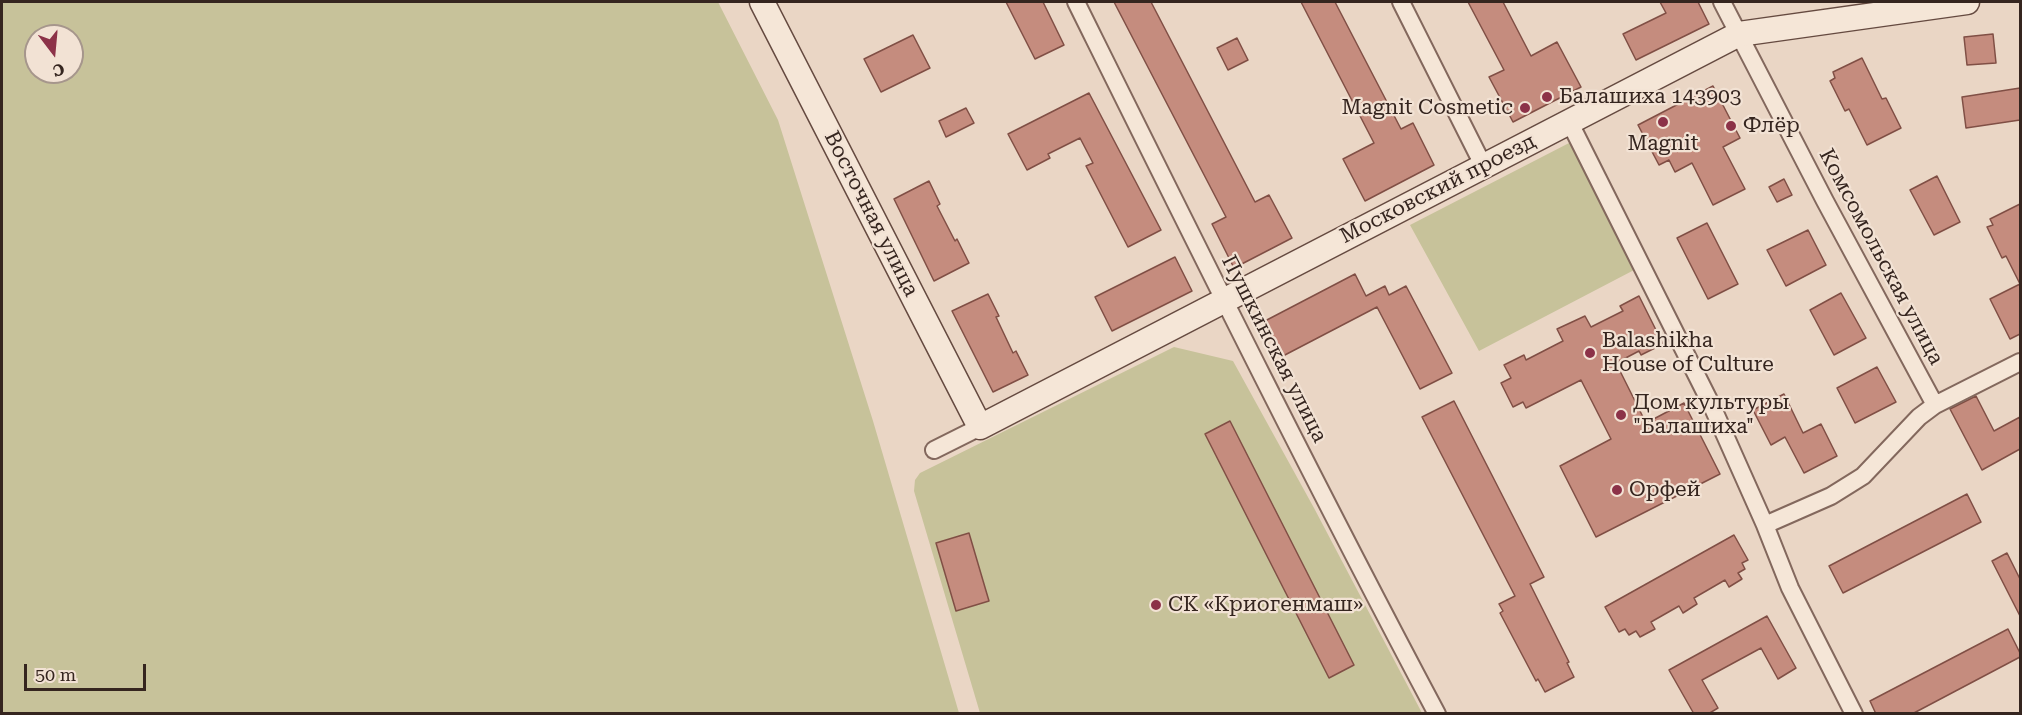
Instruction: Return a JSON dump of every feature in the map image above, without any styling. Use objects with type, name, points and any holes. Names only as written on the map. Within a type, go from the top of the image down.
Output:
[{"type":"street","name":"Восточная улица","points":[[762,2],[980,427]]},
{"type":"street","name":"Пушкинская улица","points":[[1076,2],[1344,537],[1437,714]]},
{"type":"street","points":[[1401,2],[1483,165]]},
{"type":"street","name":"Комсомольская улица","points":[[1722,2],[1825,201],[1935,405]]},
{"type":"street","name":"Московский проезд","points":[[934,450],[1739,34],[1966,2]]},
{"type":"street","points":[[1569,121],[1712,406],[1765,525],[1790,588],[1854,714]]},
{"type":"street","points":[[1765,525],[1831,496],[1863,476],[1919,417],[1935,405],[2020,362]]},
{"type":"shaded area","points":[[2,2],[718,2],[778,120],[873,421],[959,713],[2,713]]},
{"type":"shaded area","points":[[1571,142],[1636,269],[1479,351],[1410,225]]},
{"type":"shaded area","name":"СК «Криогенмаш»","points":[[1174,347],[1233,361],[1314,508],[1422,713],[980,713],[914,491],[915,480],[920,473]]},
{"type":"building","points":[[1006,2],[1043,2],[1064,45],[1035,59]]},
{"type":"building","points":[[1114,2],[1151,2],[1255,202],[1269,195],[1292,238],[1234,268],[1212,224],[1226,217]]},
{"type":"building","points":[[1301,2],[1335,2],[1401,129],[1413,123],[1434,165],[1365,201],[1343,159],[1374,143]]},
{"type":"building","points":[[1468,2],[1503,2],[1531,56],[1557,42],[1581,87],[1513,122],[1489,77],[1504,70]]},
{"type":"building","points":[[1660,2],[1698,2],[1709,24],[1636,60],[1623,34],[1666,13]]},
{"type":"building","points":[[1993,34],[1996,63],[1967,65],[1964,37]]},
{"type":"building","points":[[913,35],[930,68],[881,92],[864,59]]},
{"type":"building","points":[[1237,38],[1248,60],[1228,70],[1217,48]]},
{"type":"building","points":[[1862,58],[1882,99],[1886,98],[1901,128],[1867,145],[1849,109],[1845,111],[1830,81],[1835,78],[1833,72]]},
{"type":"building","points":[[1713,86],[1740,138],[1723,147],[1745,189],[1713,205],[1692,163],[1675,172],[1669,160],[1659,165],[1638,125]]},
{"type":"building","points":[[2020,88],[2020,120],[1966,128],[1962,97]]},
{"type":"building","points":[[1089,93],[1161,230],[1128,247],[1086,166],[1093,163],[1080,138],[1048,154],[1050,158],[1027,170],[1008,134]]},
{"type":"building","points":[[966,108],[974,123],[946,137],[939,121]]},
{"type":"building","points":[[1937,176],[1960,222],[1934,235],[1910,190]]},
{"type":"building","points":[[1784,179],[1792,195],[1777,202],[1769,187]]},
{"type":"building","points":[[929,181],[940,204],[937,206],[969,263],[934,281],[894,199]]},
{"type":"building","points":[[2020,204],[2020,284],[2006,256],[2002,258],[1987,227],[1993,225],[1990,219]]},
{"type":"building","points":[[1707,223],[1738,284],[1708,299],[1677,238]]},
{"type":"building","points":[[1808,230],[1826,265],[1786,286],[1767,250]]},
{"type":"building","points":[[1175,257],[1192,291],[1112,331],[1095,297]]},
{"type":"building","points":[[1355,274],[1366,296],[1385,286],[1389,295],[1406,286],[1452,373],[1420,389],[1377,307],[1281,357],[1263,322]]},
{"type":"building","points":[[2020,284],[2020,334],[2010,339],[1990,299]]},
{"type":"building","points":[[1841,293],[1866,338],[1834,355],[1810,310]]},
{"type":"building","points":[[988,294],[1013,353],[1016,351],[1028,375],[993,392],[952,311]]},
{"type":"building","name":"Дом культуры \"Балашиха\"","points":[[1639,296],[1663,344],[1641,355],[1639,351],[1616,363],[1646,423],[1684,403],[1720,474],[1596,537],[1560,466],[1611,439],[1581,380],[1526,408],[1523,402],[1513,407],[1501,383],[1511,378],[1504,365],[1524,355],[1526,360],[1563,341],[1557,329],[1585,316],[1591,327],[1623,311],[1620,306]]},
{"type":"building","points":[[1877,367],[1896,402],[1855,423],[1837,388]]},
{"type":"building","points":[[1784,394],[1803,433],[1821,424],[1837,456],[1804,473],[1785,437],[1771,445],[1753,410]]},
{"type":"building","points":[[1976,396],[1994,431],[2020,417],[2020,449],[1982,470],[1950,409]]},
{"type":"building","points":[[1454,401],[1544,577],[1530,584],[1569,662],[1567,663],[1574,677],[1545,692],[1538,679],[1536,681],[1500,613],[1503,611],[1499,604],[1515,596],[1422,417]]},
{"type":"building","points":[[1230,421],[1354,665],[1329,678],[1205,434]]},
{"type":"building","points":[[1967,494],[1981,522],[1843,593],[1829,566]]},
{"type":"building","points":[[969,533],[989,601],[956,611],[936,543]]},
{"type":"building","points":[[1734,535],[1748,560],[1742,563],[1745,569],[1738,573],[1742,579],[1729,587],[1725,580],[1694,598],[1697,604],[1683,613],[1679,606],[1651,622],[1655,629],[1640,637],[1636,631],[1629,635],[1625,629],[1619,632],[1605,607]]},
{"type":"building","points":[[2007,553],[2020,579],[2020,616],[1992,561]]},
{"type":"building","points":[[1767,616],[1796,668],[1778,679],[1761,648],[1702,680],[1718,708],[1708,714],[1694,714],[1669,670]]},
{"type":"building","points":[[2008,629],[2020,657],[1912,714],[1876,714],[1870,701]]},
{"type":"place","name":"Балашиха 143903","points":[[1547,97]]},
{"type":"place","name":"Magnit Cosmetic","points":[[1525,108]]},
{"type":"place","name":"Magnit","points":[[1663,122]]},
{"type":"place","name":"Флёр","points":[[1731,126]]},
{"type":"place","name":"Balashikha House of Culture","points":[[1590,353]]},
{"type":"place","name":"Дом культуры \"Балашиха\"","points":[[1621,415]]},
{"type":"place","name":"Орфей","points":[[1617,490]]},
{"type":"place","name":"СК «Криогенмаш»","points":[[1156,605]]}]
